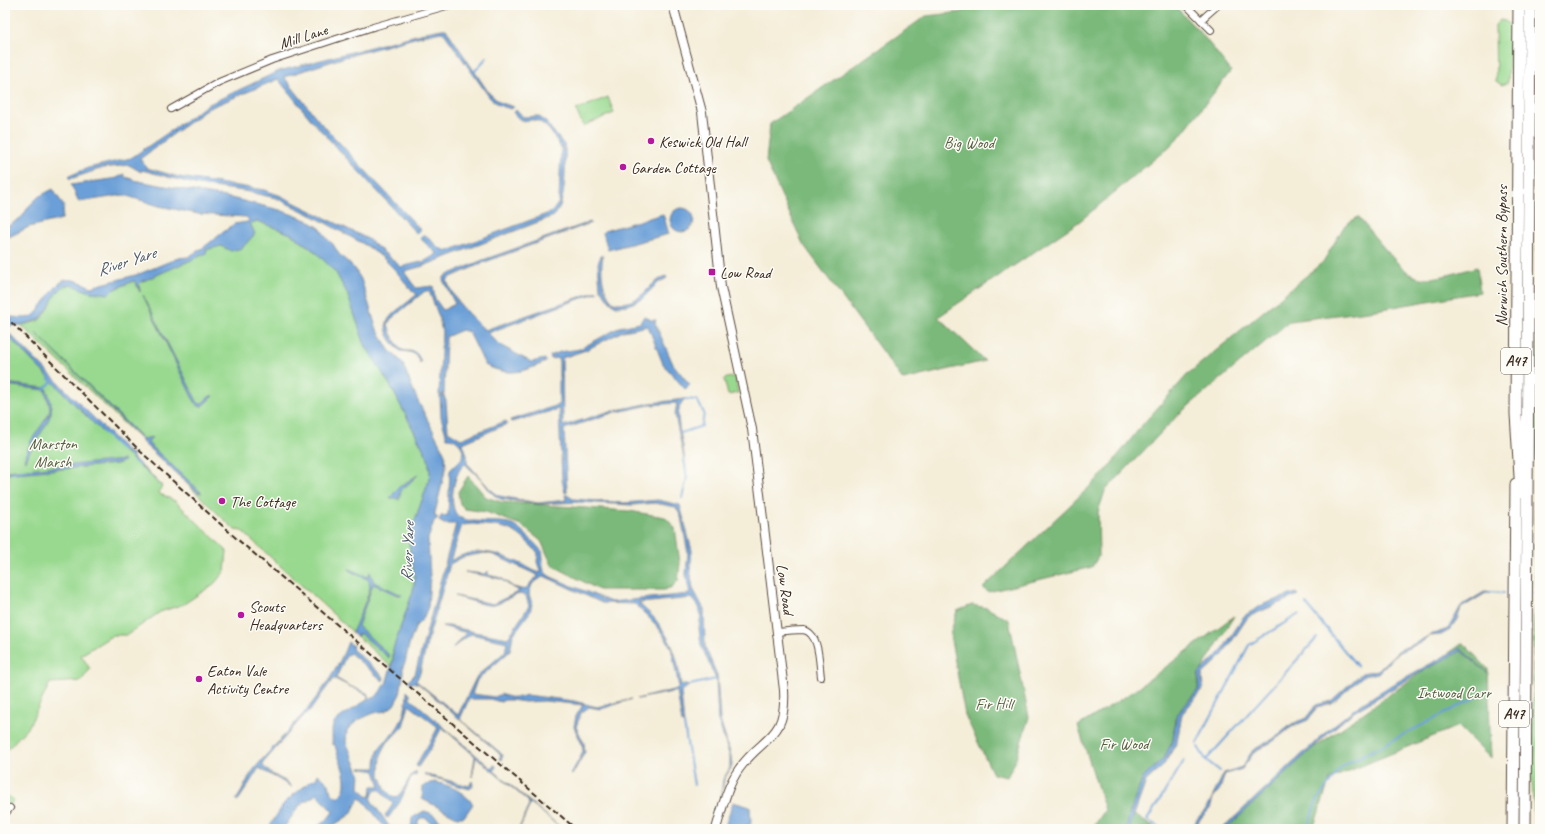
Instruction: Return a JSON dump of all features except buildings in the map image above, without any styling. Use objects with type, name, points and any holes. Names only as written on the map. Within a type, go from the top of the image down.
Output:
[{"type":"highway","name":"Norwich Southern Bypass","points":[[1519,5],[1516,414],[1527,583]]},
{"type":"highway","name":"Norwich Southern Bypass","points":[[1525,829],[1530,5]]},
{"type":"highway","name":"A47","points":[[1513,829],[1516,414]]},
{"type":"street","name":"Mill Lane","points":[[171,109],[220,82],[272,60],[373,26],[450,5]]},
{"type":"street","name":"Low Road","points":[[673,5],[702,112],[721,287],[752,429],[778,632],[785,707],[783,718],[774,734],[740,768],[728,791],[716,829]]},
{"type":"street","points":[[1186,5],[1211,30]]},
{"type":"street","points":[[1201,20],[1218,5]]},
{"type":"street","points":[[778,632],[805,630],[812,634],[815,641],[821,676]]},
{"type":"street","points":[[5,814],[10,808]]},
{"type":"green space","name":"Big Wood","points":[[979,5],[1174,5],[1205,38],[1231,71],[1176,141],[1080,221],[938,317],[985,361],[903,380],[803,244],[766,161],[770,124],[926,16],[962,12]]},
{"type":"green space","points":[[1500,20],[1505,21],[1511,26],[1508,82],[1502,85],[1496,81],[1495,25]]},
{"type":"green space","points":[[608,97],[614,113],[583,126],[576,110]]},
{"type":"green space","points":[[1358,217],[1394,259],[1410,274],[1416,277],[1429,278],[1477,267],[1480,292],[1376,310],[1290,321],[1179,414],[1105,491],[1098,512],[1099,555],[1092,567],[988,592],[983,588],[1104,473],[1143,424],[1189,373],[1323,262],[1345,225]]},
{"type":"green space","points":[[257,221],[291,234],[317,253],[336,273],[347,293],[365,345],[390,385],[428,458],[430,473],[428,483],[414,523],[409,543],[415,578],[413,591],[393,649],[393,660],[390,666],[242,531],[235,530],[21,325],[35,322],[43,317],[56,293],[65,286],[72,285],[91,292],[102,292],[113,290],[135,281],[140,292],[139,284],[141,282],[189,261],[212,247],[221,246],[229,249],[248,224]]},
{"type":"green space","points":[[1537,246],[1540,246],[1540,588],[1535,588]]},
{"type":"green space","name":"Marston Marsh","points":[[5,333],[98,428],[162,486],[158,493],[175,501],[227,551],[225,571],[214,584],[184,604],[160,612],[127,635],[113,635],[81,655],[90,669],[81,681],[50,683],[29,726],[5,752]]},
{"type":"green space","points":[[735,376],[738,393],[728,395],[724,379]]},
{"type":"green space","points":[[468,476],[486,497],[501,502],[629,511],[665,517],[675,528],[680,563],[678,581],[672,587],[664,590],[599,590],[552,565],[541,541],[521,525],[486,512],[465,509],[460,504],[458,492]]},
{"type":"green space","name":"Fir Hill","points":[[972,605],[987,608],[1009,620],[1029,717],[1015,762],[1007,777],[993,774],[965,715],[950,635],[957,611]]},
{"type":"green space","points":[[1534,607],[1540,607],[1540,829],[1535,829],[1532,782]]},
{"type":"green space","name":"Fir Wood","points":[[1234,616],[1198,676],[1198,690],[1184,705],[1175,718],[1173,740],[1167,754],[1159,765],[1143,778],[1130,812],[1156,829],[1092,829],[1105,810],[1078,726],[1131,693]]},
{"type":"green space","name":"Intwood Carr","points":[[1463,643],[1488,669],[1491,759],[1458,726],[1330,779],[1313,829],[1222,829],[1295,761]]},
{"type":"green space","points":[[5,794],[14,800],[7,808],[5,808]]},
{"type":"water","points":[[446,29],[489,93],[499,102],[514,107],[511,109],[498,105],[490,98],[444,33],[441,32],[427,35],[426,32]]},
{"type":"water","points":[[424,33],[425,35],[345,57],[284,77],[319,121],[419,228],[420,231],[417,234],[313,122],[278,79],[207,109],[140,159],[147,168],[179,177],[264,190],[279,195],[368,239],[401,267],[425,261],[437,254],[420,238],[424,234],[439,248],[448,251],[552,212],[559,202],[561,149],[565,148],[563,193],[558,210],[554,216],[423,266],[405,271],[416,288],[433,286],[435,299],[443,310],[455,304],[443,280],[445,276],[483,260],[590,222],[591,223],[485,262],[449,278],[447,281],[458,302],[485,330],[597,291],[598,292],[488,333],[500,345],[531,362],[545,359],[546,362],[523,371],[516,372],[494,369],[485,365],[469,332],[462,330],[446,337],[444,395],[439,395],[442,332],[439,317],[429,291],[425,291],[391,319],[388,324],[391,334],[400,349],[415,352],[419,357],[420,363],[413,353],[400,351],[391,340],[386,324],[395,312],[417,294],[411,290],[396,271],[382,257],[367,246],[313,216],[276,198],[244,191],[198,185],[142,170],[141,172],[129,165],[103,168],[70,179],[69,176],[88,168],[131,158],[172,130],[174,132],[173,129],[207,105],[279,71]]},
{"type":"water","points":[[517,110],[523,117],[538,116],[545,121],[565,146],[561,148],[542,123],[534,120],[525,121],[516,117],[513,112]]},
{"type":"water","points":[[124,174],[125,177],[138,181],[231,198],[280,210],[307,220],[320,228],[339,254],[354,268],[361,279],[376,327],[389,350],[402,362],[417,399],[445,454],[446,467],[435,513],[435,516],[438,518],[434,521],[428,539],[430,576],[428,607],[423,619],[416,626],[409,645],[403,666],[400,694],[394,705],[386,711],[374,713],[358,720],[347,730],[346,742],[360,774],[359,788],[369,797],[371,795],[372,786],[380,786],[375,771],[360,768],[376,768],[376,759],[379,748],[393,734],[402,720],[406,705],[407,691],[410,694],[410,698],[491,768],[494,765],[496,766],[494,771],[562,829],[530,802],[530,805],[519,829],[529,805],[528,801],[476,757],[472,777],[475,756],[442,727],[431,748],[418,767],[416,766],[438,727],[409,705],[403,726],[387,743],[381,755],[380,775],[386,790],[394,798],[401,793],[410,778],[416,771],[416,776],[414,775],[411,777],[400,802],[388,818],[385,816],[393,804],[380,790],[376,789],[374,791],[371,800],[391,829],[386,829],[364,801],[359,798],[351,814],[328,829],[315,829],[325,822],[333,812],[317,794],[300,805],[283,829],[268,829],[285,802],[312,780],[316,779],[318,774],[329,784],[331,793],[338,798],[343,793],[345,786],[344,772],[335,745],[332,744],[333,725],[343,716],[367,700],[368,695],[370,699],[376,697],[386,684],[393,660],[393,649],[413,591],[415,578],[409,543],[414,523],[428,483],[430,473],[428,458],[390,385],[365,345],[347,293],[336,273],[317,253],[291,234],[257,221],[249,224],[251,225],[255,234],[242,248],[231,251],[221,246],[206,250],[207,252],[205,254],[141,282],[139,284],[140,292],[135,281],[113,290],[108,294],[91,292],[71,285],[64,286],[55,295],[48,309],[39,320],[21,325],[5,326],[5,317],[27,318],[33,316],[62,281],[73,280],[91,287],[139,274],[178,258],[188,257],[204,247],[234,224],[247,222],[249,220],[246,217],[198,214],[159,206],[124,195],[79,202],[71,185],[117,178]]},
{"type":"water","points":[[53,189],[64,206],[62,219],[29,227],[5,239],[5,228],[22,217],[29,206],[38,197]]},
{"type":"water","points":[[682,208],[690,212],[694,220],[690,228],[682,232],[674,228],[670,220],[674,212]]},
{"type":"water","points":[[663,214],[669,234],[608,250],[603,233],[604,231]]},
{"type":"water","points":[[601,256],[603,256],[602,274],[604,287],[614,303],[632,301],[643,294],[658,280],[666,276],[667,278],[658,283],[642,299],[628,305],[616,306],[610,302],[600,288],[598,263]]},
{"type":"water","points":[[143,295],[198,403],[201,404],[210,396],[213,396],[201,407],[197,405],[192,397]]},
{"type":"water","points":[[644,316],[651,320],[656,320],[655,323],[673,364],[690,385],[685,389],[663,364],[648,326],[623,331],[586,350],[562,358],[563,426],[614,410],[615,412],[564,429],[567,492],[565,493],[562,480],[559,409],[511,422],[510,420],[559,405],[559,362],[557,358],[551,359],[550,356],[560,352],[580,349],[620,327],[640,323]]},
{"type":"water","points":[[5,329],[130,454],[132,453],[133,458],[162,486],[98,428],[5,333]]},
{"type":"water","points":[[33,330],[143,439],[152,437],[148,443],[202,493],[197,492],[142,442],[142,440]]},
{"type":"water","points":[[5,383],[46,388],[50,400],[51,413],[49,419],[26,461],[24,460],[31,441],[49,414],[50,408],[45,390],[5,385]]},
{"type":"water","points":[[440,396],[444,396],[446,401],[448,431],[461,439],[506,421],[507,424],[463,443],[467,455],[467,463],[490,489],[499,496],[538,503],[566,500],[565,495],[567,495],[573,499],[624,503],[658,500],[680,505],[692,551],[690,569],[693,589],[704,609],[705,647],[717,675],[720,720],[731,756],[732,766],[724,779],[720,809],[715,811],[713,809],[720,803],[723,780],[730,768],[730,757],[718,720],[716,679],[701,645],[699,628],[701,615],[699,607],[692,598],[639,603],[655,619],[671,643],[678,666],[681,685],[690,685],[681,692],[684,724],[682,723],[677,691],[637,699],[677,689],[679,687],[671,647],[658,627],[635,604],[602,603],[544,576],[532,584],[529,594],[532,604],[530,612],[513,635],[510,651],[477,680],[472,694],[495,697],[501,694],[514,698],[526,695],[574,701],[597,707],[632,699],[601,709],[589,707],[581,713],[576,727],[584,743],[585,752],[572,775],[571,774],[583,752],[582,744],[574,727],[576,716],[583,705],[545,701],[525,702],[504,700],[501,702],[490,699],[469,699],[460,719],[503,755],[501,760],[499,759],[501,755],[419,684],[414,682],[411,684],[408,681],[415,674],[456,524],[444,524],[439,521],[441,516],[448,515],[450,470],[462,458],[463,451],[460,444],[454,439],[447,438],[441,417]],"holes":[[[465,464],[480,478],[492,493],[501,499],[540,504],[580,502],[632,505],[655,503],[676,507],[681,517],[688,553],[686,574],[690,594],[611,602],[551,577],[543,568],[542,551],[516,526],[499,522],[463,519],[458,516],[453,505],[453,489],[458,474]],[[473,524],[502,527],[516,533],[538,553],[537,562],[541,573],[505,557],[487,552],[470,553],[450,561],[462,525]],[[485,553],[494,555],[539,576],[533,580],[525,590],[513,587],[501,578],[488,575],[488,571],[485,574],[465,572],[501,579],[513,588],[520,591],[493,604],[455,596],[481,604],[494,605],[514,596],[522,595],[526,596],[529,606],[508,638],[449,626],[442,626],[467,633],[452,648],[471,634],[507,642],[505,652],[477,676],[458,715],[416,681],[420,673],[428,639],[450,564],[463,557]]]},
{"type":"water","points":[[685,399],[681,405],[678,419],[684,458],[675,415],[677,403],[650,405],[617,412],[617,410],[651,403]]},
{"type":"water","points":[[124,460],[123,462],[117,464],[5,474],[5,471]]},
{"type":"water","points":[[419,474],[401,491],[399,500],[396,498],[390,498],[399,487]]},
{"type":"water","points":[[349,569],[368,577],[370,572],[374,582],[402,595],[397,595],[373,584],[358,626],[389,655],[389,658],[361,634],[358,634],[357,637],[352,633],[370,588],[369,580],[350,571]]},
{"type":"water","points":[[1486,591],[1491,593],[1486,593],[1461,608],[1456,622],[1450,630],[1441,635],[1430,636],[1420,643],[1397,653],[1378,673],[1363,676],[1332,703],[1317,707],[1308,720],[1293,726],[1272,742],[1255,751],[1242,769],[1225,774],[1220,789],[1213,798],[1210,809],[1201,818],[1194,829],[1192,829],[1197,819],[1207,808],[1224,773],[1242,767],[1253,750],[1273,739],[1292,724],[1306,718],[1316,705],[1331,701],[1362,673],[1378,670],[1399,650],[1430,635],[1448,629],[1461,606]]},
{"type":"water","points":[[1296,593],[1298,595],[1248,617],[1222,656],[1203,674],[1203,689],[1182,714],[1177,742],[1163,766],[1146,781],[1129,829],[1126,829],[1130,812],[1143,778],[1164,758],[1173,740],[1176,716],[1198,690],[1199,673],[1221,652],[1244,616],[1264,604]]},
{"type":"water","points":[[348,642],[353,646],[352,649],[384,677],[383,681],[350,653],[346,656],[336,678],[347,685],[333,679],[312,708],[263,763],[263,766],[272,774],[287,782],[292,787],[259,768],[238,801],[236,800],[252,772],[308,709],[320,693],[331,677]]},
{"type":"water","points":[[1460,648],[1488,673],[1461,651],[1422,671],[1352,713],[1226,829],[1222,829],[1327,731],[1354,709],[1391,685]]},
{"type":"water","points":[[351,687],[367,693],[368,695]]},
{"type":"water","points":[[424,774],[469,786],[472,781],[473,785],[470,789],[448,783],[444,780],[432,778]]},
{"type":"water","points":[[435,782],[456,790],[469,799],[473,804],[464,817],[457,817],[422,799],[423,787]]},
{"type":"water","points":[[733,802],[750,807],[751,823],[747,829],[724,829]]},
{"type":"water","points":[[424,811],[437,817],[442,823],[444,829],[437,829],[426,818],[421,818],[418,821],[418,829],[411,829],[412,818]]},
{"type":"waterway","points":[[475,71],[487,57]]},
{"type":"waterway","points":[[44,389],[52,382],[49,379]]},
{"type":"waterway","points":[[681,433],[702,426],[704,413],[697,400],[685,399]]},
{"type":"waterway","points":[[103,432],[123,451]]},
{"type":"waterway","points":[[682,498],[687,478],[684,458]]},
{"type":"waterway","points":[[134,461],[139,465]]},
{"type":"waterway","points":[[1489,592],[1504,593]]},
{"type":"waterway","points":[[1533,593],[1540,593]]},
{"type":"waterway","points":[[1306,604],[1357,666]]},
{"type":"waterway","points":[[1197,743],[1249,645],[1299,614]]},
{"type":"waterway","points":[[1206,760],[1317,638]]},
{"type":"waterway","points":[[690,685],[716,679]]},
{"type":"waterway","points":[[1307,829],[1316,802],[1342,766],[1477,697]]},
{"type":"waterway","points":[[684,724],[694,785]]},
{"type":"waterway","points":[[1198,747],[1206,760],[1220,771]]},
{"type":"waterway","points":[[1162,829],[1147,820],[1184,761]]},
{"type":"railway","points":[[5,316],[141,452],[237,539],[576,829]]},
{"type":"place","name":"Keswick Old Hall","points":[[651,141]]},
{"type":"place","name":"Garden Cottage","points":[[623,167]]},
{"type":"place","name":"Low Road","points":[[712,272]]},
{"type":"place","name":"The Cottage","points":[[222,501]]},
{"type":"place","name":"Scouts Headquarters","points":[[241,615]]},
{"type":"place","name":"Eaton Vale Activity Centre","points":[[199,679]]},
{"type":"water label","name":"River Yare","points":[[126,261]]},
{"type":"water label","name":"River Yare","points":[[407,552]]}]
